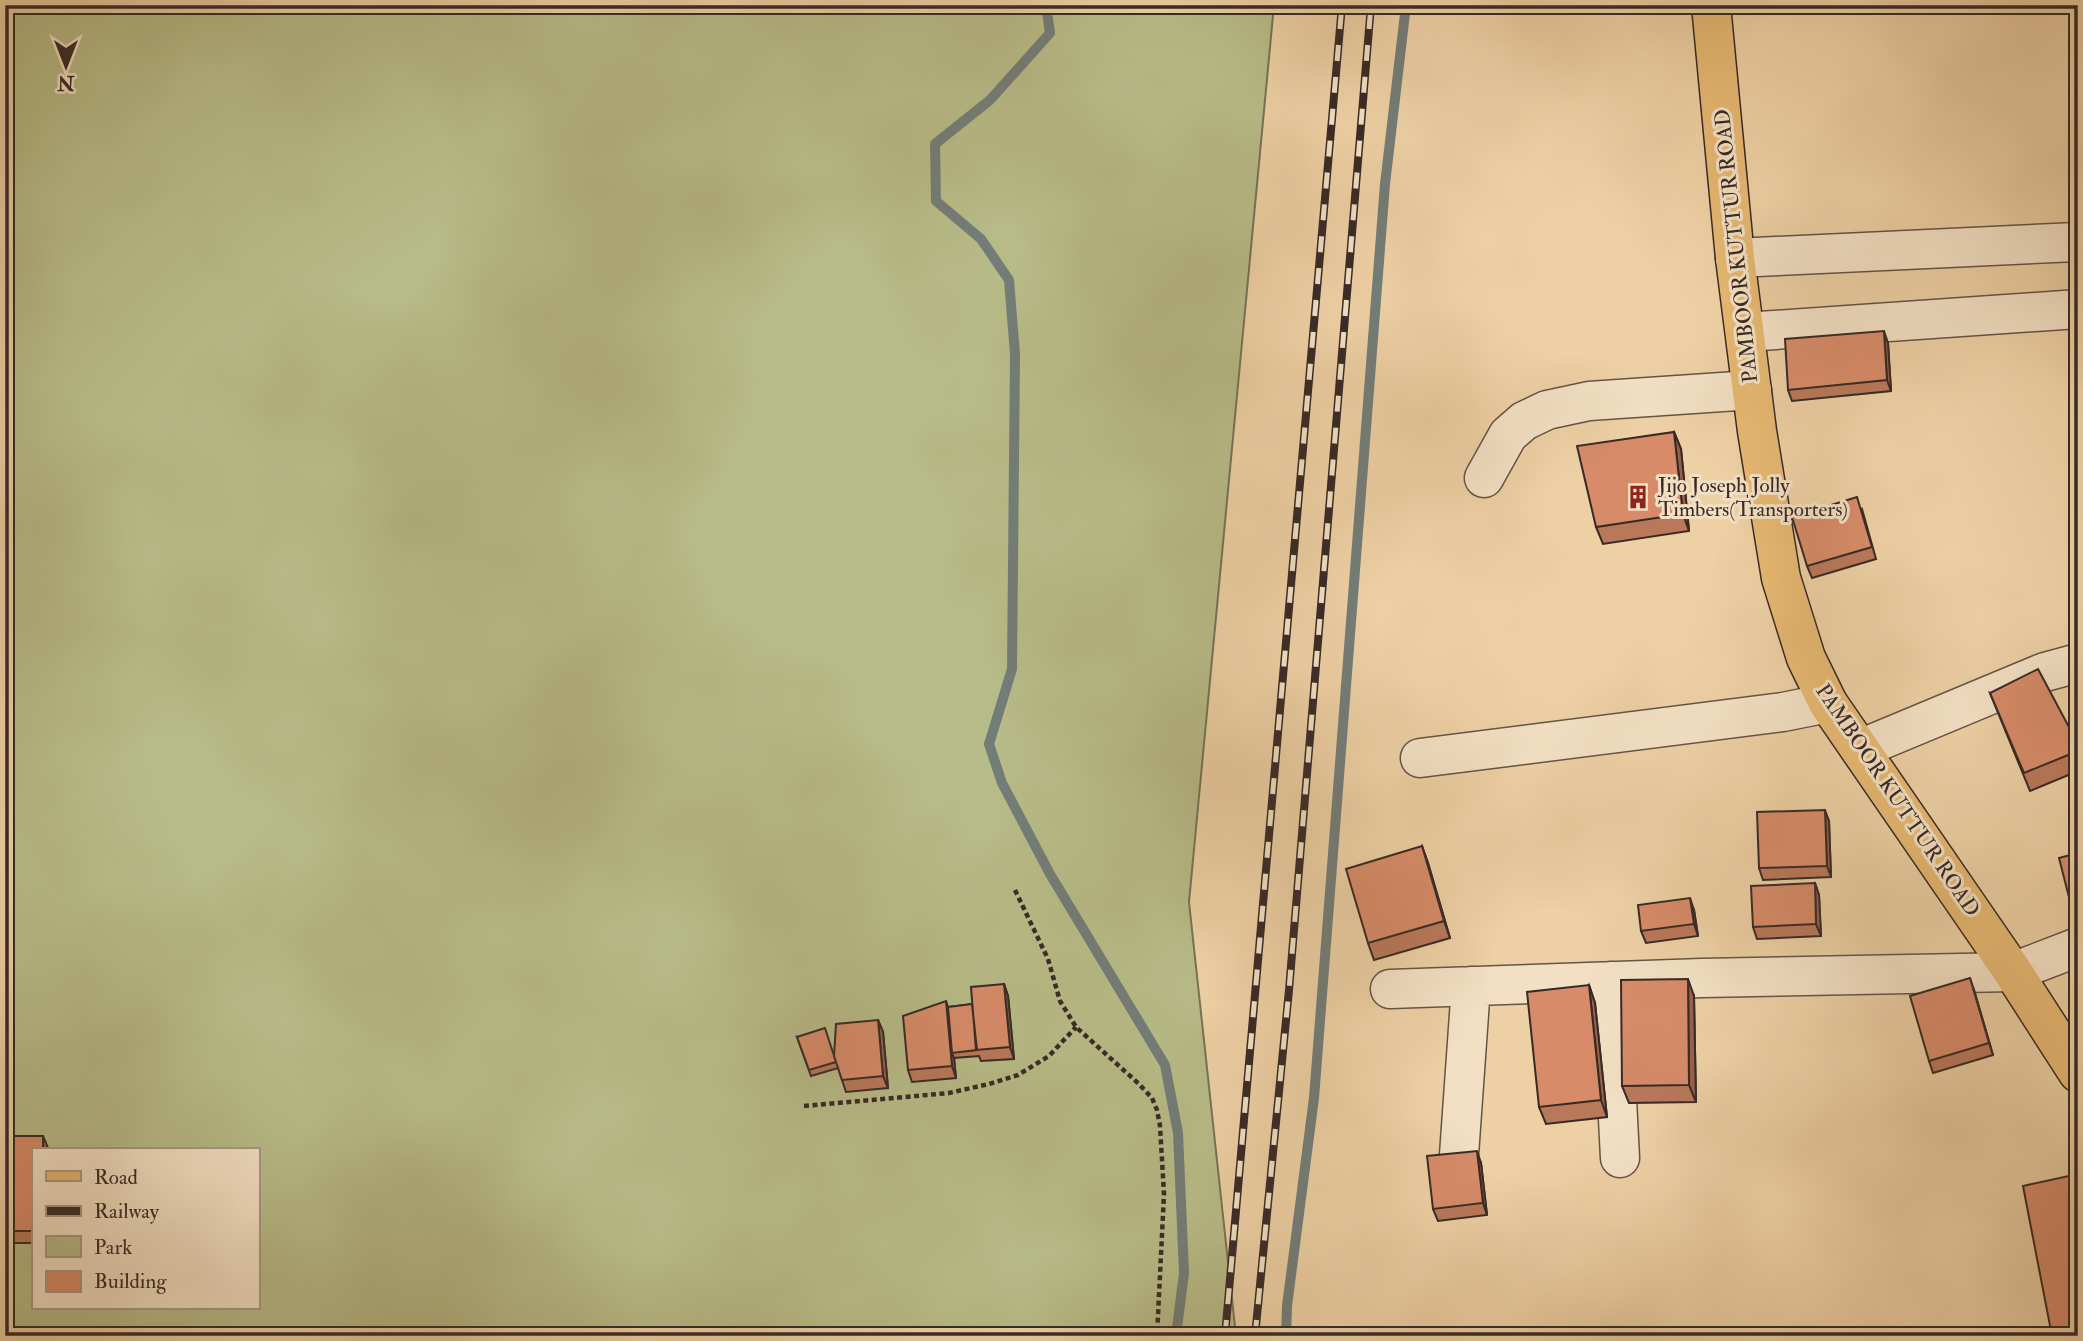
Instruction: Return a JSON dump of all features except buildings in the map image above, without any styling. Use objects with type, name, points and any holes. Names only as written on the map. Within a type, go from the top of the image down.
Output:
[{"type":"main road","name":"PAMBOOR KUTTUR ROAD","points":[[1711,5],[1735,258],[1752,390],[1781,578],[1806,658],[1828,703],[2078,1073]]},
{"type":"street","points":[[1735,258],[2076,242]]},
{"type":"street","points":[[1745,332],[2078,309]]},
{"type":"street","points":[[1484,478],[1508,435],[1524,421],[1547,410],[1589,401],[1752,390]]},
{"type":"street","points":[[1860,749],[2045,672],[2078,663]]},
{"type":"street","points":[[1420,758],[1783,712],[1828,703]]},
{"type":"street","points":[[1390,989],[2012,972],[2078,947]]},
{"type":"street","points":[[1611,981],[1620,1158]]},
{"type":"street","points":[[1459,1155],[1471,986]]},
{"type":"path","points":[[1016,890],[1048,959],[1060,1001],[1076,1027],[1139,1084],[1152,1098],[1157,1110],[1164,1194],[1157,1336]]},
{"type":"path","points":[[804,1106],[949,1093],[989,1084],[1018,1075],[1049,1056],[1076,1027]]},
{"type":"green space","points":[[5,5],[1274,5],[1189,902],[1236,1336],[5,1336]]},
{"type":"waterway","points":[[1046,5],[1050,33],[990,100],[935,144],[936,201],[981,239],[1009,280],[1015,354],[1012,669],[989,744],[1002,783],[1050,874],[1165,1065],[1178,1133],[1184,1273],[1176,1336]]},
{"type":"waterway","points":[[1286,1336],[1287,1306],[1314,1098],[1385,184],[1406,5]]},
{"type":"railway","points":[[1225,1336],[1342,5]]},
{"type":"railway","points":[[1255,1336],[1289,990],[1371,5]]},
{"type":"place","name":"Jijo Joseph Jolly Timbers(Transporters)","points":[[1638,497]]}]
